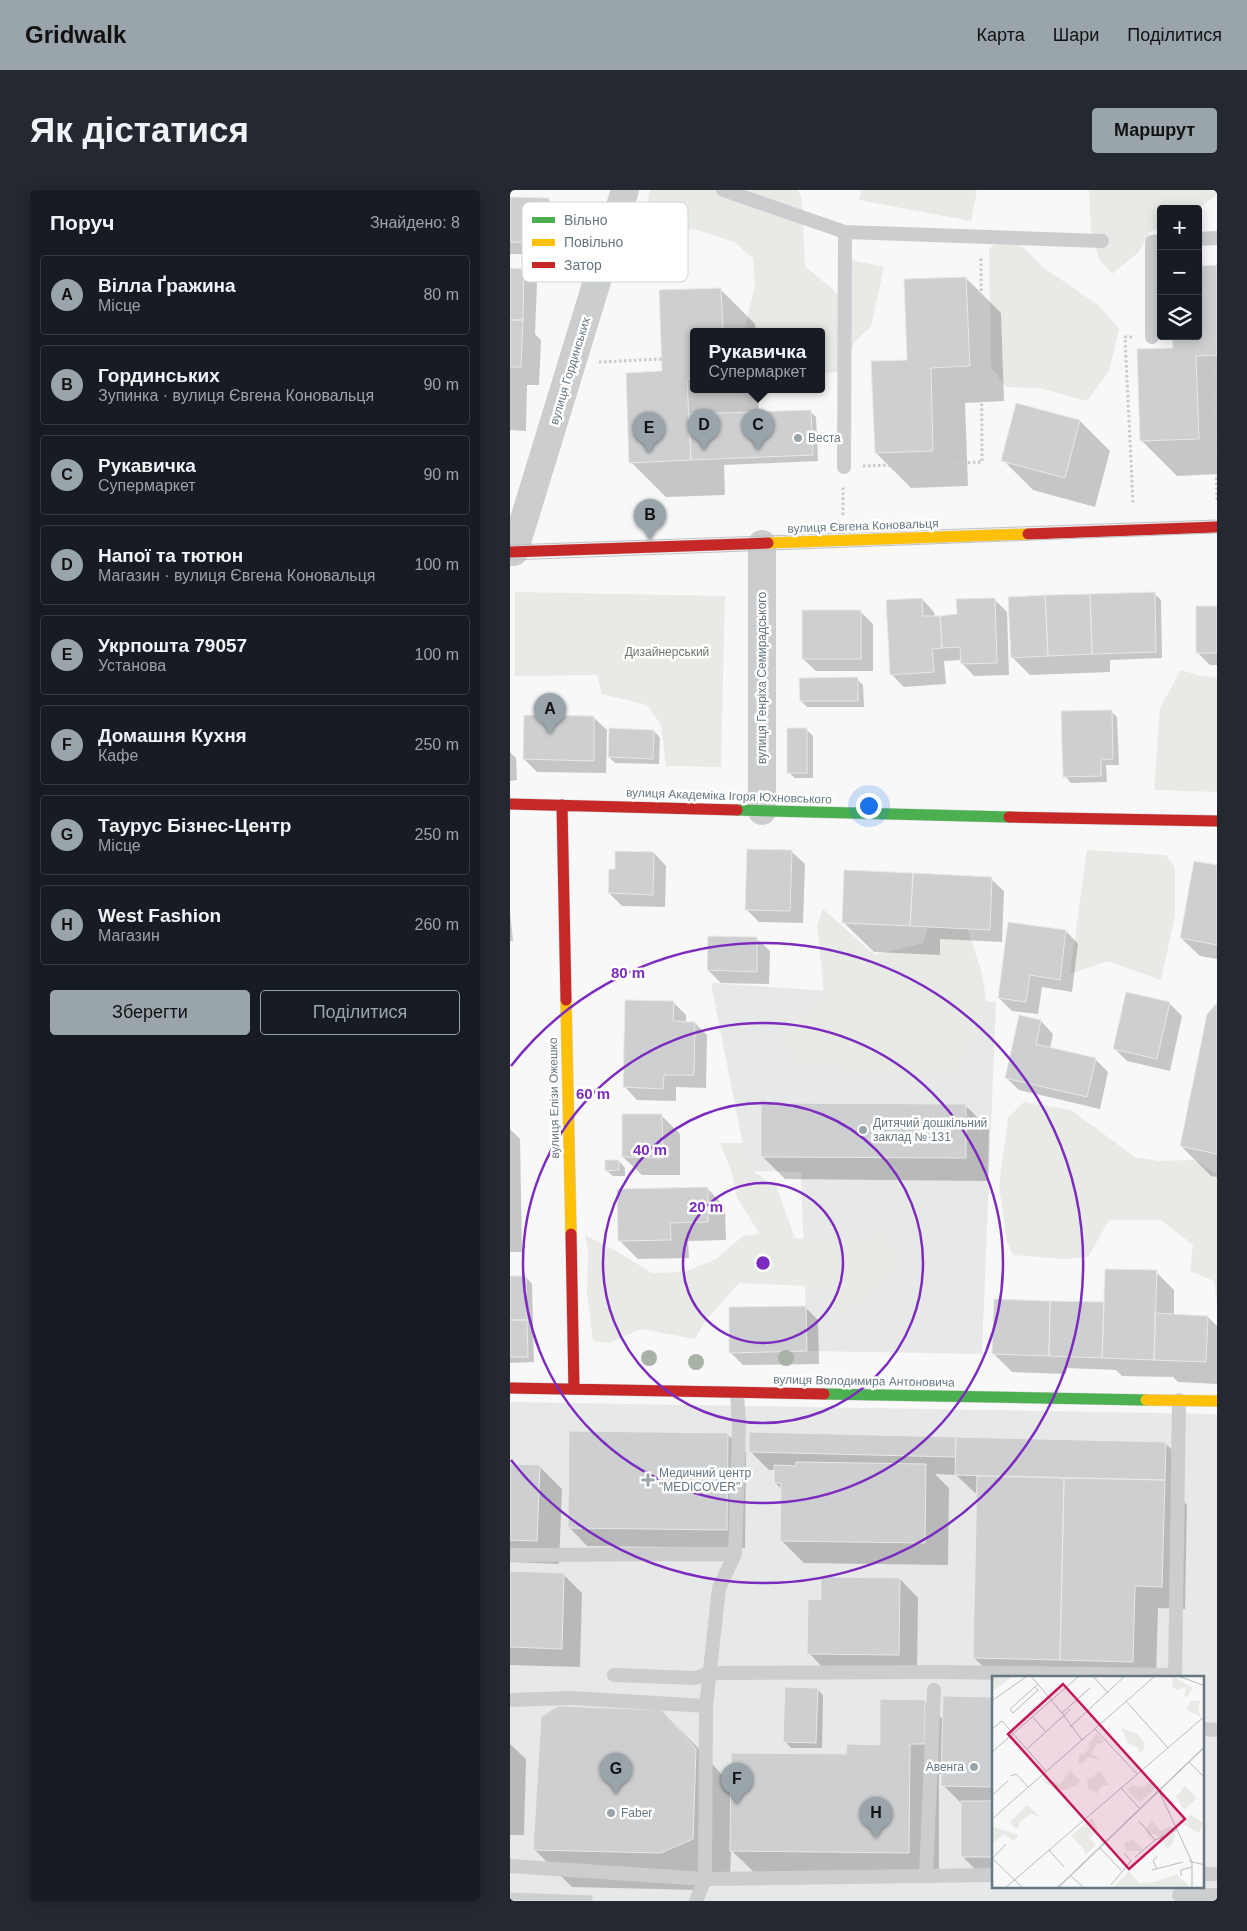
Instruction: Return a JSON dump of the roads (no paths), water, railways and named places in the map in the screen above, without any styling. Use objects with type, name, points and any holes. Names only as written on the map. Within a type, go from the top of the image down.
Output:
[{"type":"street","name":"вулиця Гординських","points":[[621,202],[625,190]]},
{"type":"street","name":"вулиця Гординських","points":[[512,552],[596,282]]},
{"type":"street","name":"вулиця Євгена Коновальця","points":[[512,552],[1217,527]]},
{"type":"street","name":"вулиця Генріха Семирадського","points":[[762,544],[762,811]]},
{"type":"street","name":"вулиця Академіка Ігоря Юхновського","points":[[510,804],[1217,821]]},
{"type":"street","name":"вулиця Елізи Ожешко","points":[[562,805],[574,1389]]},
{"type":"street","name":"вулиця Володимира Антоновича","points":[[510,1388],[737,1394],[1217,1401]]},
{"type":"lane","points":[[723,190],[845,232],[1102,241]]},
{"type":"lane","points":[[844,467],[845,232]]},
{"type":"lane","points":[[1202,239],[1217,238]]},
{"type":"lane","points":[[1152,337],[1152,242],[1157,241]]},
{"type":"lane","points":[[696,1901],[704,1879],[706,1706],[718,1588],[735,1554],[739,1424],[737,1394]]},
{"type":"lane","points":[[614,1675],[695,1678],[709,1674],[936,1672],[1174,1676],[1178,1400]]},
{"type":"lane","points":[[510,1555],[735,1554]]},
{"type":"lane","points":[[926,1875],[934,1690]]},
{"type":"lane","points":[[510,1700],[572,1698],[706,1706]]},
{"type":"lane","points":[[1204,1730],[1217,1730]]},
{"type":"lane","points":[[510,1866],[704,1879],[992,1875]]},
{"type":"lane","points":[[1204,1874],[1217,1874]]},
{"type":"lane","points":[[1179,1895],[1217,1895]]},
{"type":"tram line","points":[[510,545],[1217,520]]},
{"type":"tram line","points":[[510,560],[1217,533]]},
{"type":"place","name":"Веста","points":[[798,438]]},
{"type":"place","name":"Напої та тютюн","points":[[704,450]]},
{"type":"place","name":"Рукавичка","points":[[758,450]]},
{"type":"place","name":"Укрпошта 79057","points":[[649,453]]},
{"type":"place","name":"Гординських","points":[[650,540]]},
{"type":"place","name":"Вілла Ґражина","points":[[550,734]]},
{"type":"place","name":"Дитячий дошкільний заклад № 131","points":[[863,1130]]},
{"type":"place","name":"Медичний центр \"MEDICOVER\"","points":[[648,1480]]},
{"type":"place","name":"Авенга","points":[[974,1767]]},
{"type":"place","name":"Таурус Бізнес-Центр","points":[[616,1794]]},
{"type":"place","name":"Домашня Кухня","points":[[737,1804]]},
{"type":"place","name":"Faber","points":[[611,1813]]},
{"type":"place","name":"West Fashion","points":[[876,1838]]},
{"type":"park label","name":"Дизайнерський","points":[[667,652]]}]
